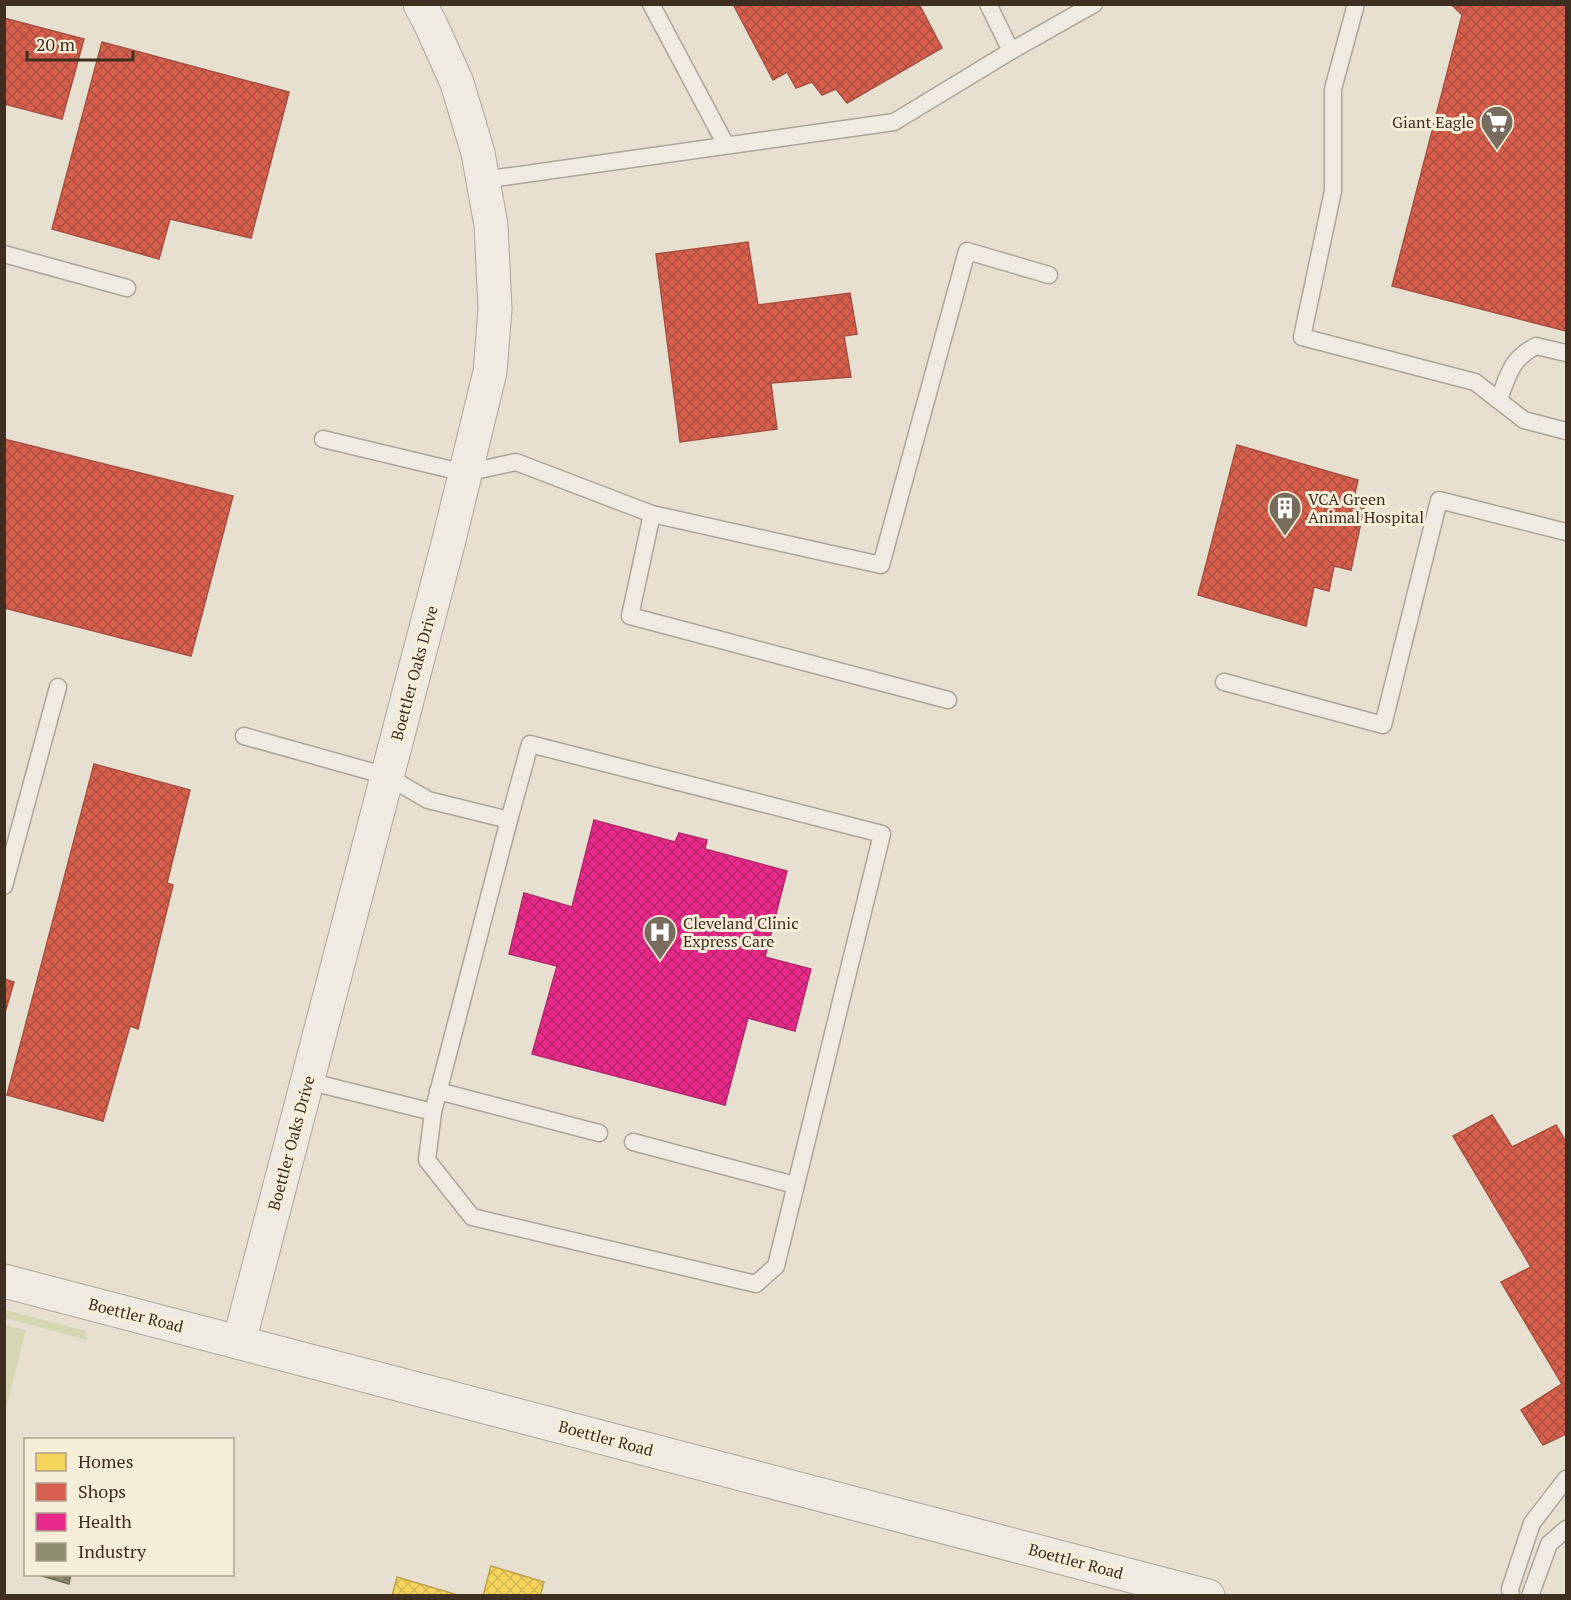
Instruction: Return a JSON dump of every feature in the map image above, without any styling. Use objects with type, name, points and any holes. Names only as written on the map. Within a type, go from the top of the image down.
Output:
[{"type":"street","name":"Boettler Oaks Drive","points":[[239,1342],[490,372],[495,309],[491,225],[478,153],[457,83],[420,4]]},
{"type":"street","name":"Boettler Road","points":[[4,1281],[1208,1596]]},
{"type":"lane","points":[[651,4],[726,146]]},
{"type":"lane","points":[[988,4],[1011,51]]},
{"type":"lane","points":[[483,180],[894,122],[1094,4]]},
{"type":"lane","points":[[1356,4],[1333,89],[1333,191],[1302,337],[1475,382],[1524,420],[1566,431]]},
{"type":"lane","points":[[323,440],[465,473],[516,462],[652,514],[881,565],[967,250],[1049,275]]},
{"type":"lane","points":[[4,254],[127,288]]},
{"type":"lane","points":[[1499,399],[1520,354],[1536,346],[1566,353]]},
{"type":"lane","points":[[1224,682],[1383,725],[1439,500],[1566,532]]},
{"type":"lane","points":[[652,514],[630,616],[948,700]]},
{"type":"lane","points":[[4,886],[58,687]]},
{"type":"lane","points":[[244,736],[387,776],[428,800],[509,820]]},
{"type":"lane","points":[[530,744],[882,834],[776,1266],[756,1284],[472,1217],[427,1160],[438,1091],[509,820],[530,744]]},
{"type":"lane","points":[[307,1081],[433,1112]]},
{"type":"lane","points":[[438,1091],[599,1133]]},
{"type":"lane","points":[[633,1143],[795,1185]]},
{"type":"lane","points":[[1511,1596],[1510,1590],[1532,1523],[1566,1479]]},
{"type":"lane","points":[[1530,1596],[1549,1544],[1566,1529]]},
{"type":"green space","points":[[5,1310],[86,1331],[87,1340],[5,1318]]},
{"type":"green space","points":[[4,1325],[26,1330],[5,1413]]},
{"type":"building: Homes","points":[[491,1566],[544,1582],[540,1596],[483,1596]]},
{"type":"building: Homes","points":[[397,1577],[417,1583],[461,1596],[392,1596]]},
{"type":"building: Shops","points":[[733,4],[919,4],[942,48],[847,103],[836,89],[822,95],[812,82],[796,88],[787,72],[773,80]]},
{"type":"building: Shops","name":"Giant Eagle","points":[[1451,4],[1566,4],[1566,331],[1392,286],[1462,15]]},
{"type":"building: Shops","points":[[4,18],[84,39],[62,119],[4,104]]},
{"type":"building: Shops","points":[[102,42],[289,92],[251,238],[170,219],[159,259],[52,229]]},
{"type":"building: Shops","points":[[748,242],[758,305],[850,293],[857,334],[844,336],[851,377],[771,383],[777,429],[680,442],[656,254]]},
{"type":"building: Shops","points":[[4,439],[233,496],[191,656],[4,608]]},
{"type":"building: Shops","name":"VCA Green Animal Hospital","points":[[1237,445],[1358,480],[1352,506],[1364,508],[1351,570],[1334,566],[1329,591],[1314,587],[1306,626],[1198,595]]},
{"type":"building: Shops","points":[[94,764],[190,790],[167,883],[173,885],[138,1029],[130,1026],[103,1121],[7,1095]]},
{"type":"building: Shops","points":[[4,979],[14,982],[4,1016]]},
{"type":"building: Shops","points":[[1492,1115],[1512,1147],[1556,1125],[1566,1142],[1566,1434],[1543,1445],[1521,1410],[1562,1384],[1501,1282],[1531,1267],[1453,1136]]},
{"type":"building: Health","name":"Cleveland Clinic Express Care","points":[[594,820],[675,842],[679,833],[707,840],[705,849],[787,871],[765,957],[811,969],[795,1031],[748,1018],[725,1105],[532,1054],[557,966],[509,954],[524,893],[572,907]]},
{"type":"building: Industry","points":[[42,1576],[71,1576],[69,1584]]},
{"type":"place","name":"Giant Eagle","points":[[1497,151]]},
{"type":"place","name":"VCA Green Animal Hospital","points":[[1285,537]]},
{"type":"place","name":"Cleveland Clinic Express Care","points":[[660,961]]}]
